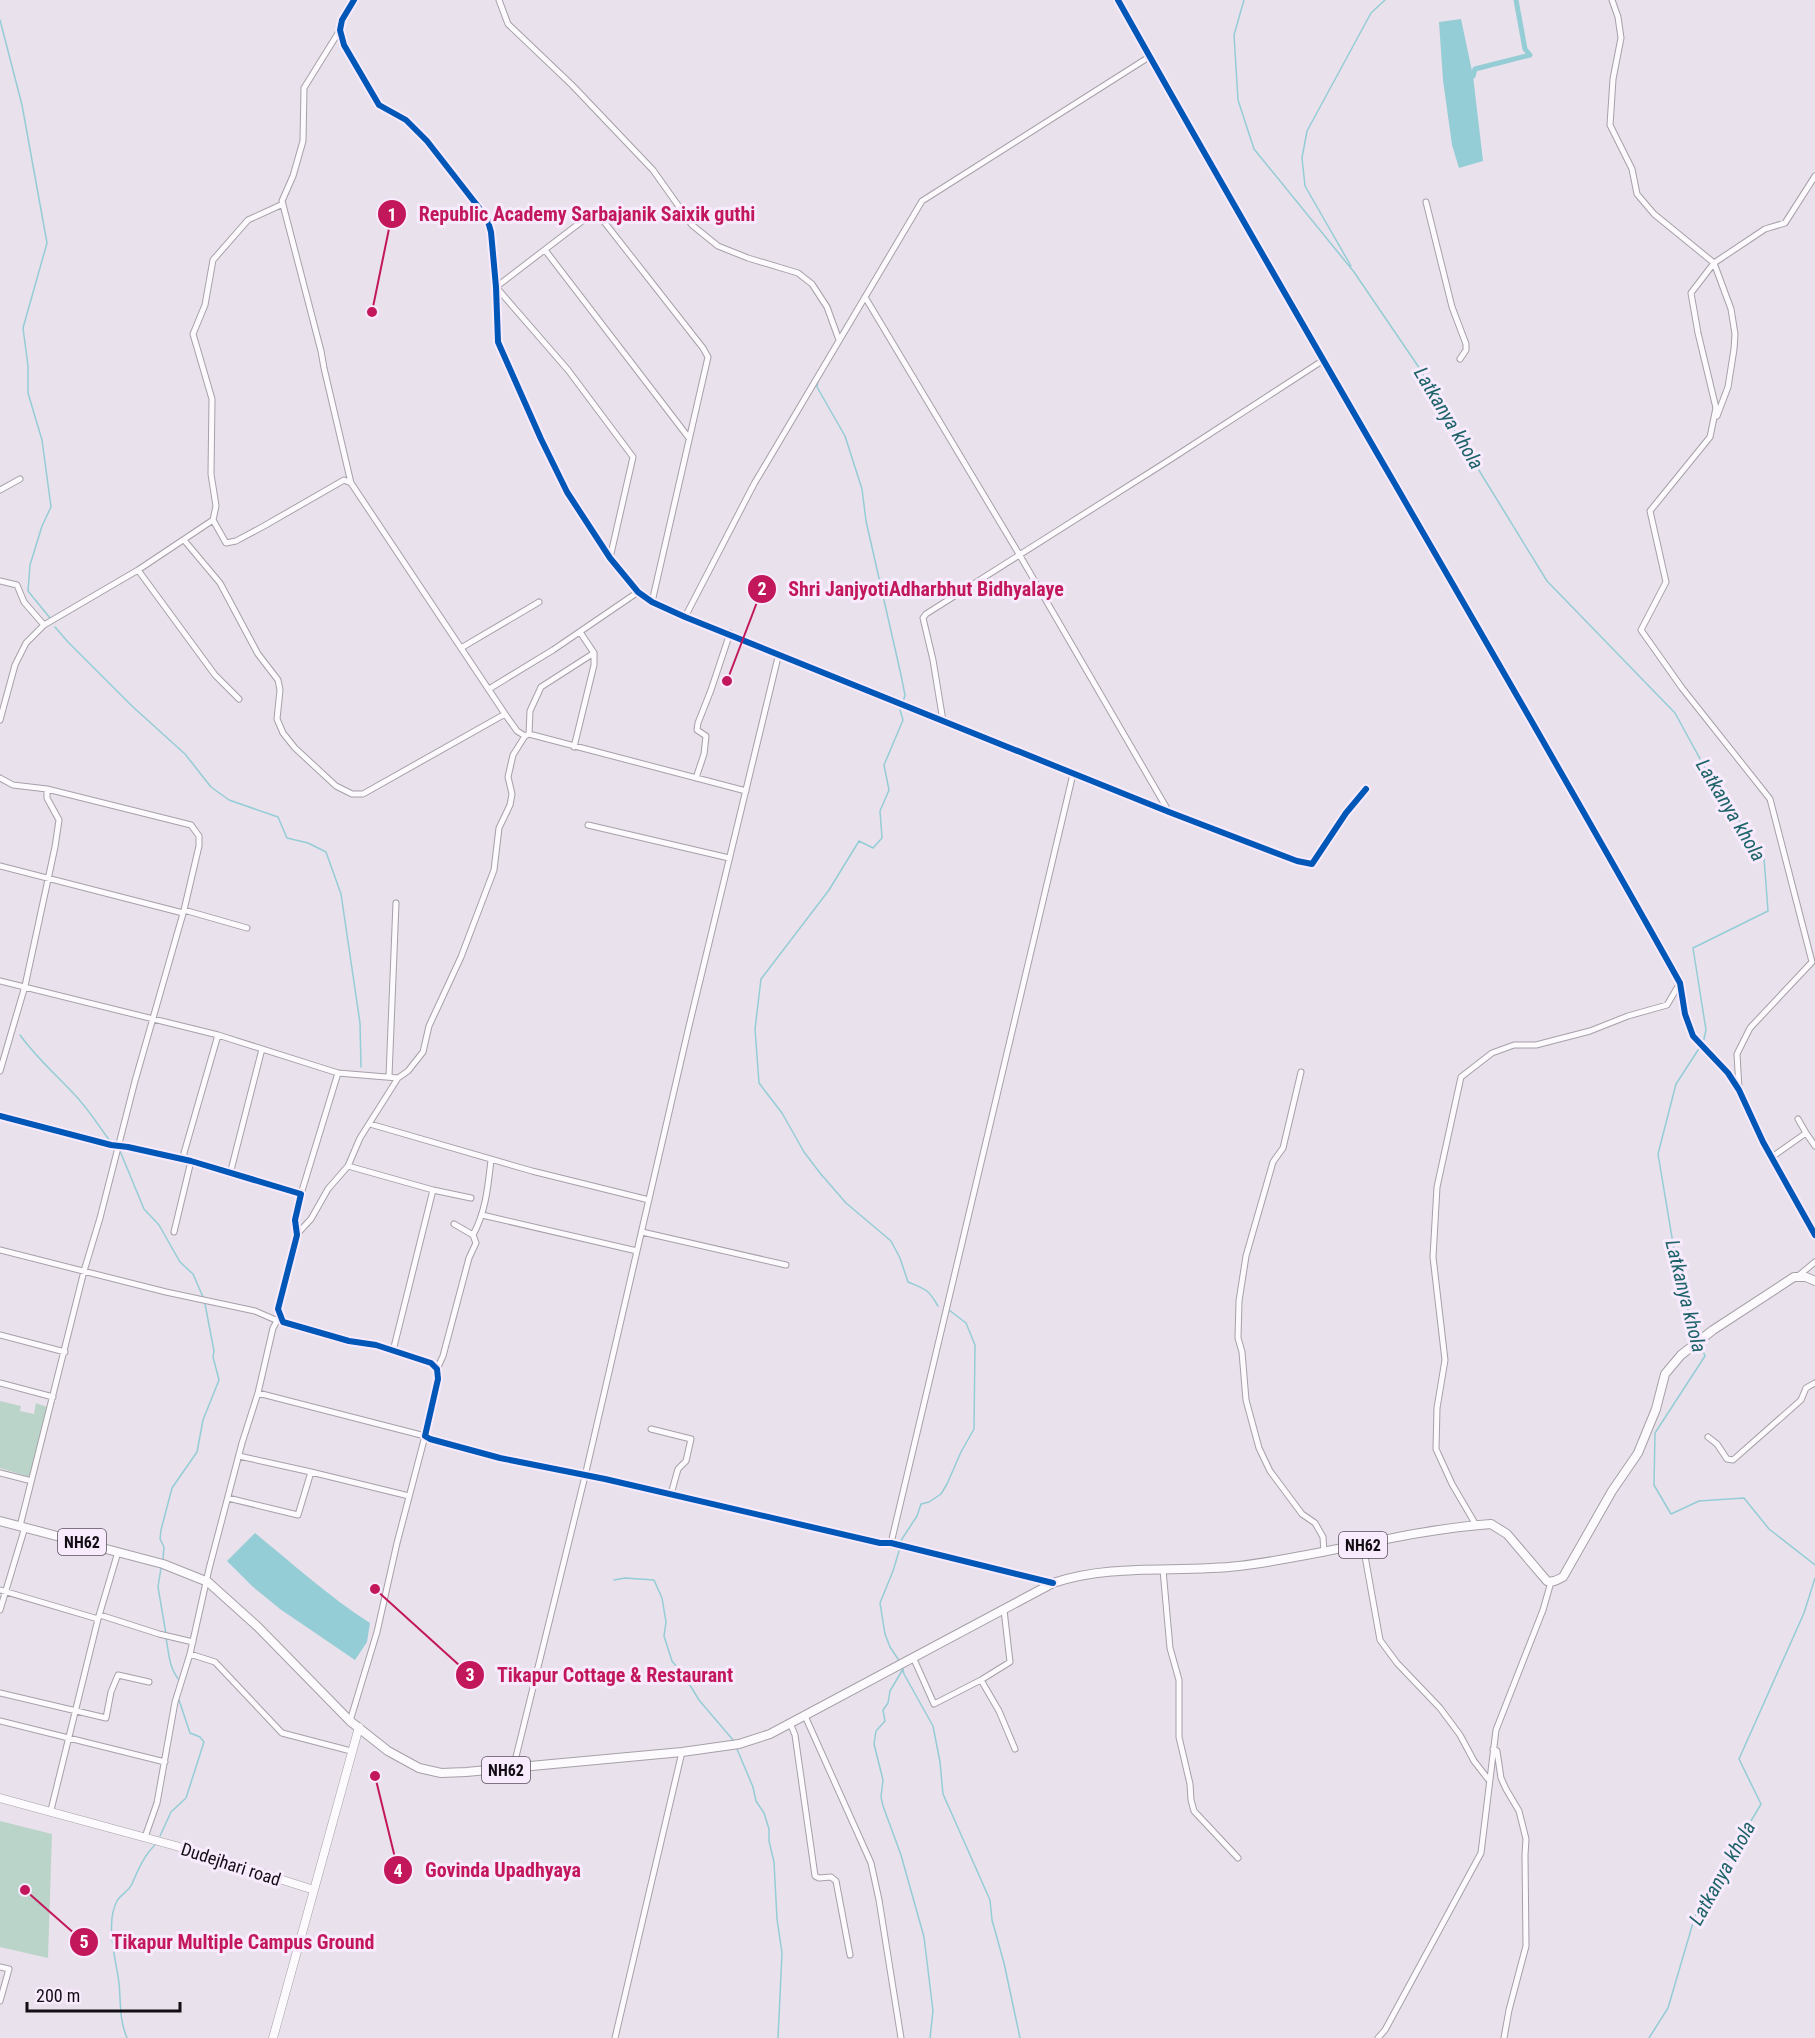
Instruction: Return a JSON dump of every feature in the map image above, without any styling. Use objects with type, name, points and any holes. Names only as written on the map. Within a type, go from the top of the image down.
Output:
[{"type":"main road","points":[[1551,1582],[1563,1576],[1612,1491],[1638,1453],[1656,1408],[1665,1374],[1682,1355],[1713,1330],[1798,1276],[1812,1279]]},
{"type":"main road","name":"NH62","points":[[0,1521],[166,1565],[208,1582],[258,1627],[350,1721],[388,1751],[419,1768],[441,1773],[512,1769],[682,1752],[755,1740],[805,1716],[1053,1583],[1095,1572],[1191,1570],[1240,1566],[1491,1524],[1507,1534],[1542,1577],[1551,1582]]},
{"type":"street","points":[[354,0],[342,20],[340,30],[304,88],[303,141],[282,201],[321,351],[351,483],[517,731],[746,791]]},
{"type":"street","points":[[499,0],[508,24],[572,85],[653,170],[692,225],[718,246],[798,273],[812,284],[827,307],[838,340]]},
{"type":"street","points":[[1118,0],[1322,361],[1581,807],[1680,983],[1685,1014],[1693,1036],[1728,1073],[1739,1090],[1772,1157],[1815,1235]]},
{"type":"street","points":[[1612,0],[1618,17],[1621,38],[1613,79],[1610,125],[1632,169],[1637,194],[1654,214],[1714,263],[1731,309],[1734,349],[1728,387],[1710,437],[1650,511],[1666,582],[1641,630],[1682,688],[1770,799],[1812,962],[1750,1028],[1737,1054],[1739,1090]]},
{"type":"street","points":[[340,30],[344,45],[379,105],[406,120],[427,141],[487,218],[496,287],[498,342],[567,492],[610,558],[638,592],[652,602],[685,617],[1073,774],[1297,861],[1312,864],[1346,813],[1366,789]]},
{"type":"street","points":[[685,617],[754,484],[922,201],[1149,57]]},
{"type":"street","points":[[1710,437],[1716,408],[1691,293],[1714,263],[1765,229],[1785,223],[1815,176]]},
{"type":"street","points":[[1426,202],[1452,308],[1466,344],[1466,350],[1460,358]]},
{"type":"street","points":[[283,204],[248,220],[213,260],[205,305],[193,334],[212,399],[211,474],[216,506],[213,520],[226,543],[264,526],[344,480],[351,483]]},
{"type":"street","points":[[496,287],[596,213],[708,357],[652,602]]},
{"type":"street","points":[[545,250],[689,438]]},
{"type":"street","points":[[496,287],[568,370],[633,457],[610,558]]},
{"type":"street","points":[[865,297],[1019,554],[1169,812]]},
{"type":"street","points":[[943,721],[933,660],[923,618],[926,614],[1322,361]]},
{"type":"street","points":[[0,490],[20,478]]},
{"type":"street","points":[[0,720],[15,665],[26,643],[44,626],[138,570],[213,520]]},
{"type":"street","points":[[184,540],[220,583],[258,654],[278,680],[280,690],[277,718],[283,734],[336,786],[352,794],[363,794],[505,714]]},
{"type":"street","points":[[138,570],[215,675],[238,699]]},
{"type":"street","points":[[0,581],[17,585],[24,602],[44,626]]},
{"type":"street","points":[[489,689],[580,632],[638,592]]},
{"type":"street","points":[[461,648],[538,602]]},
{"type":"street","points":[[574,747],[594,665],[594,652],[580,632]]},
{"type":"street","points":[[696,778],[704,754],[706,736],[697,730],[698,723],[729,633]]},
{"type":"street","points":[[297,1235],[311,1219],[328,1189],[348,1166],[360,1138],[398,1078],[408,1071],[423,1052],[429,1026],[461,957],[494,870],[500,828],[512,794],[508,777],[513,755],[527,735],[530,711],[541,687],[594,652]]},
{"type":"street","points":[[512,1769],[585,1476],[729,858],[778,657],[782,655]]},
{"type":"street","points":[[0,690],[8,692]]},
{"type":"street","points":[[891,1543],[1073,774]]},
{"type":"street","points":[[0,778],[13,785],[48,789],[191,825],[199,836],[199,846],[184,912],[84,1271],[23,1526],[2,1591],[0,1611]]},
{"type":"street","points":[[0,1071],[2,1057],[25,986],[59,820],[47,798],[48,789]]},
{"type":"street","points":[[588,825],[729,858]]},
{"type":"street","points":[[0,866],[247,928]]},
{"type":"street","points":[[389,1076],[396,903]]},
{"type":"street","points":[[0,981],[218,1035],[339,1073],[398,1078]]},
{"type":"street","points":[[1476,1525],[1452,1484],[1436,1449],[1437,1408],[1445,1360],[1433,1257],[1437,1187],[1461,1077],[1492,1053],[1514,1045],[1536,1046],[1667,1005],[1680,983]]},
{"type":"street","points":[[218,1035],[184,1158],[301,1194]]},
{"type":"street","points":[[230,1174],[262,1049]]},
{"type":"street","points":[[1301,1071],[1283,1148],[1273,1162],[1246,1256],[1239,1301],[1238,1338],[1242,1353],[1246,1400],[1259,1448],[1270,1471],[1296,1507],[1315,1523],[1323,1537],[1324,1553]]},
{"type":"street","points":[[280,1321],[278,1309],[297,1235],[295,1220],[301,1194],[339,1073]]},
{"type":"street","points":[[0,1116],[118,1146],[191,1161]]},
{"type":"street","points":[[1798,1119],[1815,1146]]},
{"type":"street","points":[[370,1124],[491,1160],[649,1200]]},
{"type":"street","points":[[1772,1157],[1806,1133]]},
{"type":"street","points":[[473,1235],[488,1193],[491,1160]]},
{"type":"street","points":[[174,1232],[191,1161]]},
{"type":"street","points":[[348,1166],[433,1190],[471,1198]]},
{"type":"street","points":[[393,1351],[433,1190]]},
{"type":"street","points":[[482,1215],[637,1251]]},
{"type":"street","points":[[350,1721],[377,1632],[425,1436],[438,1379],[437,1369],[443,1356],[469,1258],[476,1243],[473,1235],[454,1224]]},
{"type":"street","points":[[642,1232],[786,1265]]},
{"type":"street","points":[[0,1250],[166,1292],[255,1311],[280,1321],[349,1341],[376,1345],[431,1363],[437,1369]]},
{"type":"street","points":[[1798,1276],[1815,1262]]},
{"type":"street","points":[[145,1837],[157,1803],[175,1702],[190,1654],[228,1498],[258,1393],[273,1328],[280,1321]]},
{"type":"street","points":[[0,1335],[64,1352]]},
{"type":"street","points":[[0,1383],[53,1396]]},
{"type":"street","points":[[1708,1437],[1717,1444],[1727,1459],[1733,1460],[1801,1400],[1806,1388],[1815,1383]]},
{"type":"street","points":[[258,1393],[500,1458],[671,1494],[880,1543],[891,1543],[1053,1583]]},
{"type":"street","points":[[651,1429],[692,1439],[686,1461],[678,1469],[671,1494]]},
{"type":"street","points":[[239,1456],[409,1496]]},
{"type":"street","points":[[228,1498],[298,1515],[311,1472]]},
{"type":"street","points":[[0,1473],[28,1480]]},
{"type":"street","points":[[1363,1545],[1380,1640],[1397,1664],[1440,1708],[1461,1735],[1474,1761],[1489,1780]]},
{"type":"street","points":[[51,1810],[99,1617],[118,1552]]},
{"type":"street","points":[[1162,1570],[1169,1638],[1179,1680],[1179,1737],[1191,1800],[1194,1811],[1238,1858]]},
{"type":"street","points":[[1378,2038],[1385,2030],[1420,1969],[1481,1853],[1496,1730],[1543,1610],[1551,1582]]},
{"type":"street","points":[[2,1591],[193,1642]]},
{"type":"street","points":[[913,1657],[934,1704],[981,1680],[1010,1662],[1004,1610]]},
{"type":"street","points":[[190,1654],[215,1662],[282,1733],[351,1751]]},
{"type":"street","points":[[0,1693],[106,1718],[111,1692],[118,1675],[149,1682]]},
{"type":"street","points":[[981,1680],[999,1711],[1015,1749]]},
{"type":"street","points":[[805,1716],[871,1863],[901,2038]]},
{"type":"street","points":[[0,1721],[165,1762]]},
{"type":"street","points":[[790,1723],[795,1735],[815,1876],[831,1877],[836,1881],[850,1954]]},
{"type":"street","points":[[273,2038],[359,1727]]},
{"type":"street","points":[[1493,1749],[1497,1751],[1506,1789],[1520,1811],[1526,1839],[1526,1946],[1504,2038]]},
{"type":"street","points":[[615,2038],[682,1752]]},
{"type":"street","name":"Dudejhari road","points":[[0,1798],[145,1837],[314,1890]]},
{"type":"street","points":[[0,1967],[9,1969],[0,2001]]},
{"type":"green space","points":[[0,1401],[21,1406],[20,1411],[34,1414],[36,1403],[47,1407],[30,1477],[0,1468]]},
{"type":"green space","points":[[0,1821],[52,1834],[48,1958],[0,1947]]},
{"type":"water","points":[[1461,19],[1473,76],[1483,161],[1459,168],[1452,145],[1443,80],[1439,22]]},
{"type":"water","points":[[255,1533],[325,1591],[370,1623],[367,1642],[355,1660],[280,1609],[227,1561]]},
{"type":"waterway","name":"Latkanya khola","points":[[1244,0],[1234,35],[1238,100],[1254,149],[1354,272],[1420,369],[1453,428],[1547,581],[1675,713],[1710,777],[1764,858],[1768,911],[1693,948],[1706,1030],[1703,1043]]},
{"type":"waterway","points":[[1351,266],[1305,186],[1302,158],[1307,131],[1371,13],[1385,0]]},
{"type":"waterway","points":[[1473,76],[1475,69],[1530,55],[1525,49],[1516,0]]},
{"type":"waterway","points":[[0,20],[22,105],[47,243],[23,328],[28,366],[28,393],[42,440],[51,507],[42,526],[30,565],[28,591],[50,618]]},
{"type":"waterway","points":[[818,380],[817,387],[845,436],[862,489],[866,521],[905,695],[903,702]]},
{"type":"waterway","points":[[55,627],[133,707],[185,754],[211,787],[229,800],[278,817],[287,838],[308,843],[326,852],[341,894],[360,1023],[361,1067]]},
{"type":"waterway","points":[[900,710],[903,720],[884,765],[889,790],[880,811],[882,838],[873,848],[859,841],[829,890],[761,979],[755,1029],[759,1083],[782,1113],[804,1152],[846,1203],[891,1241],[900,1258],[908,1282],[926,1291],[938,1306]]},
{"type":"waterway","points":[[20,1035],[83,1104],[110,1141]]},
{"type":"waterway","name":"Latkanya khola","points":[[1698,1336],[1681,1291],[1658,1154],[1676,1084],[1700,1047]]},
{"type":"waterway","points":[[120,1151],[144,1209],[159,1225],[180,1262],[193,1274],[203,1297]]},
{"type":"waterway","points":[[163,1559],[164,1547],[160,1539],[161,1530],[172,1488],[197,1452],[203,1420],[219,1380],[205,1304]]},
{"type":"waterway","points":[[900,1542],[917,1516],[921,1504],[941,1494],[974,1429],[975,1345],[966,1323],[949,1310]]},
{"type":"waterway","name":"Latkanya khola","points":[[1700,1344],[1705,1356],[1655,1433],[1654,1485],[1671,1514],[1699,1501],[1744,1498],[1769,1529],[1815,1565]]},
{"type":"waterway","points":[[899,1551],[880,1603],[885,1634],[900,1662]]},
{"type":"waterway","points":[[161,1568],[158,1587],[166,1634]]},
{"type":"waterway","points":[[614,1580],[625,1578],[654,1580],[662,1598],[666,1622],[664,1636],[672,1661],[699,1700],[733,1740]]},
{"type":"waterway","name":"Latkanya khola","points":[[1649,2038],[1668,2008],[1695,1916],[1761,1804],[1739,1759],[1804,1613],[1815,1578]]},
{"type":"waterway","points":[[166,1638],[172,1666],[180,1681]]},
{"type":"waterway","points":[[902,1666],[904,1674],[933,1726],[943,1794],[990,1900],[992,1920],[1020,2038]]},
{"type":"waterway","points":[[903,1669],[890,1691],[888,1703],[883,1710],[885,1721],[876,1731],[874,1744],[883,1780],[881,1797],[883,1806],[901,1855],[924,1937],[933,2011],[930,2038]]},
{"type":"waterway","points":[[160,1836],[171,1812],[186,1798],[204,1742],[200,1737],[190,1733],[179,1700]]},
{"type":"waterway","points":[[737,1749],[753,1787],[756,1801],[764,1813],[774,1862],[777,1919],[782,1953],[778,2038]]},
{"type":"waterway","points":[[127,2038],[121,2018],[119,1983],[112,1942],[112,1920],[117,1901],[130,1887],[145,1858],[156,1844]]},
{"type":"cycle path","points":[[354,0],[342,20],[340,30],[344,45],[379,105],[406,120],[427,141],[487,218],[491,232],[496,287],[498,342],[567,492],[610,558],[638,592],[652,602],[685,617],[1169,812],[1297,861],[1312,864],[1346,813],[1366,789]]},
{"type":"cycle path","points":[[1118,0],[1680,983],[1685,1014],[1693,1036],[1728,1073],[1739,1090],[1763,1142],[1815,1235]]},
{"type":"cycle path","points":[[0,1116],[111,1145],[191,1161],[301,1194],[295,1220],[297,1235],[278,1309],[283,1322],[349,1341],[376,1345],[431,1363],[437,1369],[438,1379],[425,1436],[430,1439],[500,1458],[605,1479],[880,1543],[891,1543],[1053,1583]]},
{"type":"place","name":"Republic Academy Sarbajanik Saixik guthi","points":[[372,312]]},
{"type":"place","name":"Shri JanjyotiAdharbhut Bidhyalaye","points":[[727,681]]},
{"type":"place","name":"Tikapur Cottage & Restaurant","points":[[375,1589]]},
{"type":"place","name":"Govinda Upadhyaya","points":[[375,1776]]},
{"type":"place","name":"Tikapur Multiple Campus Ground","points":[[25,1890]]}]
